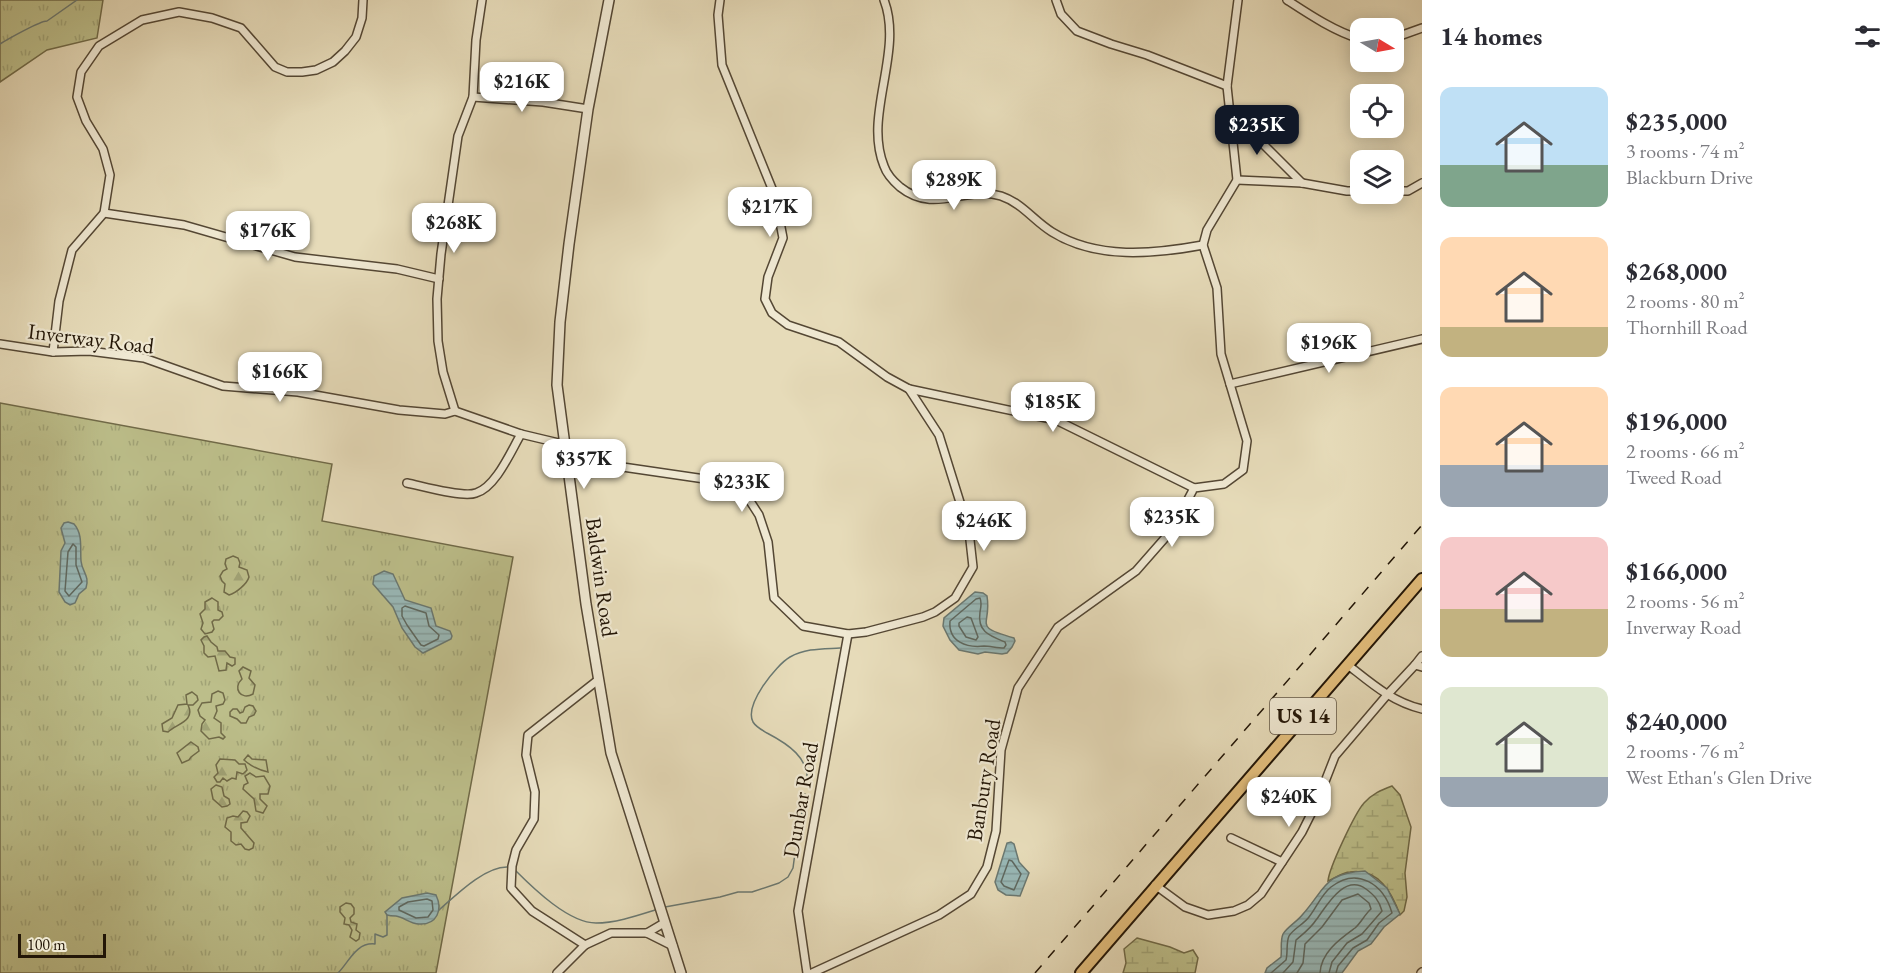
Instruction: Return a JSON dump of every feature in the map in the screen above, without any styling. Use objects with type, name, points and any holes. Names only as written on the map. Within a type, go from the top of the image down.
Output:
[{"type":"main road","name":"US 14","points":[[1081,973],[1348,665],[1418,590],[1422,579]]},
{"type":"street","points":[[53,352],[59,301],[72,250],[104,213],[110,175],[103,149],[86,121],[77,97],[81,72],[99,46],[142,20],[179,12],[212,18],[241,28],[275,67],[281,70],[302,72],[316,70],[333,62],[356,37],[362,18],[363,0]]},
{"type":"street","points":[[455,411],[443,372],[438,341],[439,279],[458,135],[472,97],[476,40],[482,0]]},
{"type":"street","name":"Baldwin Road","points":[[609,0],[588,109],[560,322],[557,385],[563,444],[611,753],[681,973]]},
{"type":"street","points":[[720,0],[718,15],[722,64],[775,196],[783,238],[768,277],[765,299],[772,313],[788,326],[839,342],[887,377],[909,389],[1056,420],[1194,488],[1224,484],[1243,470],[1247,441],[1221,354],[1217,288],[1203,244],[1207,230],[1237,180],[1227,86],[1238,0]]},
{"type":"street","points":[[884,0],[890,22],[879,120],[879,148],[890,178],[905,191],[932,201],[982,194],[1002,196],[1020,206],[1041,225],[1060,237],[1100,249],[1160,252],[1203,244]]},
{"type":"street","points":[[1056,0],[1061,14],[1077,31],[1227,86]]},
{"type":"street","points":[[1287,0],[1350,36]]},
{"type":"street","points":[[1404,34],[1422,28]]},
{"type":"street","points":[[472,97],[543,102],[588,109]]},
{"type":"street","points":[[1230,111],[1302,183]]},
{"type":"street","points":[[1237,180],[1302,183],[1350,191]]},
{"type":"street","points":[[1404,191],[1422,183]]},
{"type":"street","points":[[104,213],[184,225],[295,257],[397,269],[439,279]]},
{"type":"street","points":[[1230,384],[1422,339]]},
{"type":"street","name":"Inverway Road","points":[[0,344],[53,352],[89,351],[144,358],[223,386],[298,392],[399,410],[445,414],[455,411],[521,434],[563,444]]},
{"type":"street","points":[[565,456],[609,465],[739,484],[759,515],[768,542],[774,598],[803,626],[848,634],[884,628],[935,612],[955,598],[973,567],[969,531],[939,435],[909,389]]},
{"type":"street","points":[[407,483],[474,494],[490,485],[521,434]]},
{"type":"street","name":"Banbury Road","points":[[812,973],[939,915],[971,894],[987,867],[996,831],[1001,750],[1018,687],[1059,627],[1136,571],[1172,530],[1194,488]]},
{"type":"street","name":"Dunbar Road","points":[[807,973],[798,911],[848,634]]},
{"type":"street","points":[[1155,885],[1185,907],[1208,915],[1222,914],[1248,905],[1261,894],[1302,832],[1317,802],[1335,756],[1387,695],[1419,666],[1422,656]]},
{"type":"street","points":[[1348,665],[1387,695],[1411,707],[1422,709]]},
{"type":"street","points":[[585,945],[532,911],[511,888],[510,882],[516,850],[534,819],[535,792],[526,755],[528,735],[598,680]]},
{"type":"street","points":[[1231,838],[1282,862]]},
{"type":"street","points":[[647,933],[664,922]]},
{"type":"street","points":[[557,973],[585,945],[611,933],[647,933],[673,946]]},
{"type":"green space","points":[[0,0],[103,0],[97,38],[47,50],[0,82]]},
{"type":"green space","points":[[0,403],[332,464],[322,521],[513,557],[436,973],[0,973]]},
{"type":"green space","points":[[233,556],[238,558],[239,567],[247,570],[249,577],[241,588],[229,595],[224,592],[225,584],[220,576],[227,569],[226,559]]},
{"type":"green space","points":[[212,598],[218,602],[218,610],[223,616],[212,622],[214,629],[212,632],[205,634],[201,629],[203,623],[200,614],[205,609],[205,602]]},
{"type":"green space","points":[[207,636],[218,651],[225,651],[230,657],[235,658],[235,664],[232,666],[227,663],[226,670],[219,671],[215,656],[208,657],[204,653],[201,640]]},
{"type":"green space","points":[[243,667],[251,671],[249,678],[255,685],[253,694],[249,696],[242,695],[238,690],[242,679],[239,671]]},
{"type":"green space","points":[[218,691],[223,693],[225,700],[223,704],[216,706],[217,711],[214,718],[221,723],[221,733],[225,737],[209,739],[201,731],[205,720],[200,716],[198,710],[202,703],[211,702],[212,694]]},
{"type":"green space","points":[[192,692],[198,700],[193,705],[188,705],[190,710],[187,718],[168,732],[163,731],[162,724],[172,718],[178,705],[187,704],[186,695]]},
{"type":"green space","points":[[249,705],[253,706],[256,711],[246,723],[241,723],[230,716],[233,709],[237,709],[240,713]]},
{"type":"green space","points":[[191,742],[198,747],[199,751],[182,763],[177,753]]},
{"type":"green space","points":[[248,755],[252,759],[266,760],[268,772],[255,768],[244,760]]},
{"type":"green space","points":[[220,759],[235,760],[239,764],[245,764],[247,770],[243,774],[237,772],[236,779],[232,778],[227,781],[223,778],[217,782],[214,777],[218,773],[216,765]]},
{"type":"green space","points":[[250,773],[256,777],[264,776],[270,786],[268,794],[260,794],[260,799],[267,806],[263,813],[256,811],[254,799],[243,789],[248,783],[245,776]]},
{"type":"green space","points":[[216,785],[222,787],[224,796],[229,799],[230,804],[227,806],[222,807],[213,799],[211,789]]},
{"type":"green space","points":[[1392,786],[1400,795],[1411,827],[1405,873],[1407,897],[1404,911],[1400,915],[1393,898],[1383,884],[1369,874],[1347,872],[1328,881],[1337,853],[1360,809],[1373,795]]},
{"type":"green space","points":[[243,811],[250,816],[247,822],[241,823],[241,828],[254,843],[253,848],[249,850],[231,841],[231,832],[225,827],[227,818],[238,817]]},
{"type":"green space","points":[[346,903],[351,904],[354,908],[354,914],[350,918],[351,922],[357,924],[356,930],[360,933],[356,941],[350,937],[352,930],[349,925],[344,924],[345,918],[340,912],[340,907]]},
{"type":"green space","points":[[1137,938],[1184,953],[1193,950],[1198,958],[1195,973],[1123,973],[1126,963],[1124,949]]},
{"type":"water","points":[[64,523],[74,524],[79,532],[81,561],[87,580],[86,588],[79,594],[75,603],[70,605],[65,602],[59,592],[61,551],[65,543],[61,528]]},
{"type":"water","points":[[384,571],[393,574],[405,600],[431,608],[436,626],[450,631],[451,639],[423,653],[415,647],[402,628],[393,607],[373,584],[374,576]]},
{"type":"water","points":[[975,592],[987,596],[986,624],[988,627],[992,631],[1014,638],[1015,641],[1007,653],[978,654],[959,650],[950,640],[943,626],[944,618]]},
{"type":"water","points":[[1007,843],[1014,844],[1019,862],[1029,873],[1020,896],[1006,895],[998,890],[995,882]]},
{"type":"water","points":[[1365,871],[1387,888],[1400,914],[1384,927],[1371,944],[1358,951],[1342,973],[1265,973],[1267,968],[1281,957],[1283,934],[1301,917],[1327,884],[1341,875]]},
{"type":"water","points":[[427,893],[436,895],[439,906],[437,915],[430,922],[416,924],[387,915],[385,912],[402,898]]},
{"type":"waterway","points":[[0,44],[47,21],[77,0]]},
{"type":"waterway","points":[[807,784],[805,767],[796,753],[754,724],[751,715],[753,706],[763,686],[784,661],[808,650],[840,648]]},
{"type":"waterway","points":[[799,829],[805,794]]},
{"type":"waterway","points":[[797,844],[798,837]]},
{"type":"waterway","points":[[665,907],[738,892],[752,892],[779,883],[788,877],[793,868],[795,853]]},
{"type":"waterway","points":[[439,910],[481,876],[490,871],[508,867]]},
{"type":"waterway","points":[[516,871],[553,904],[586,922],[611,922],[655,910]]},
{"type":"waterway","points":[[338,973],[358,949],[368,944],[375,944],[375,934],[383,937],[387,935],[387,915]]},
{"type":"railway","points":[[1035,973],[1422,525]]}]
